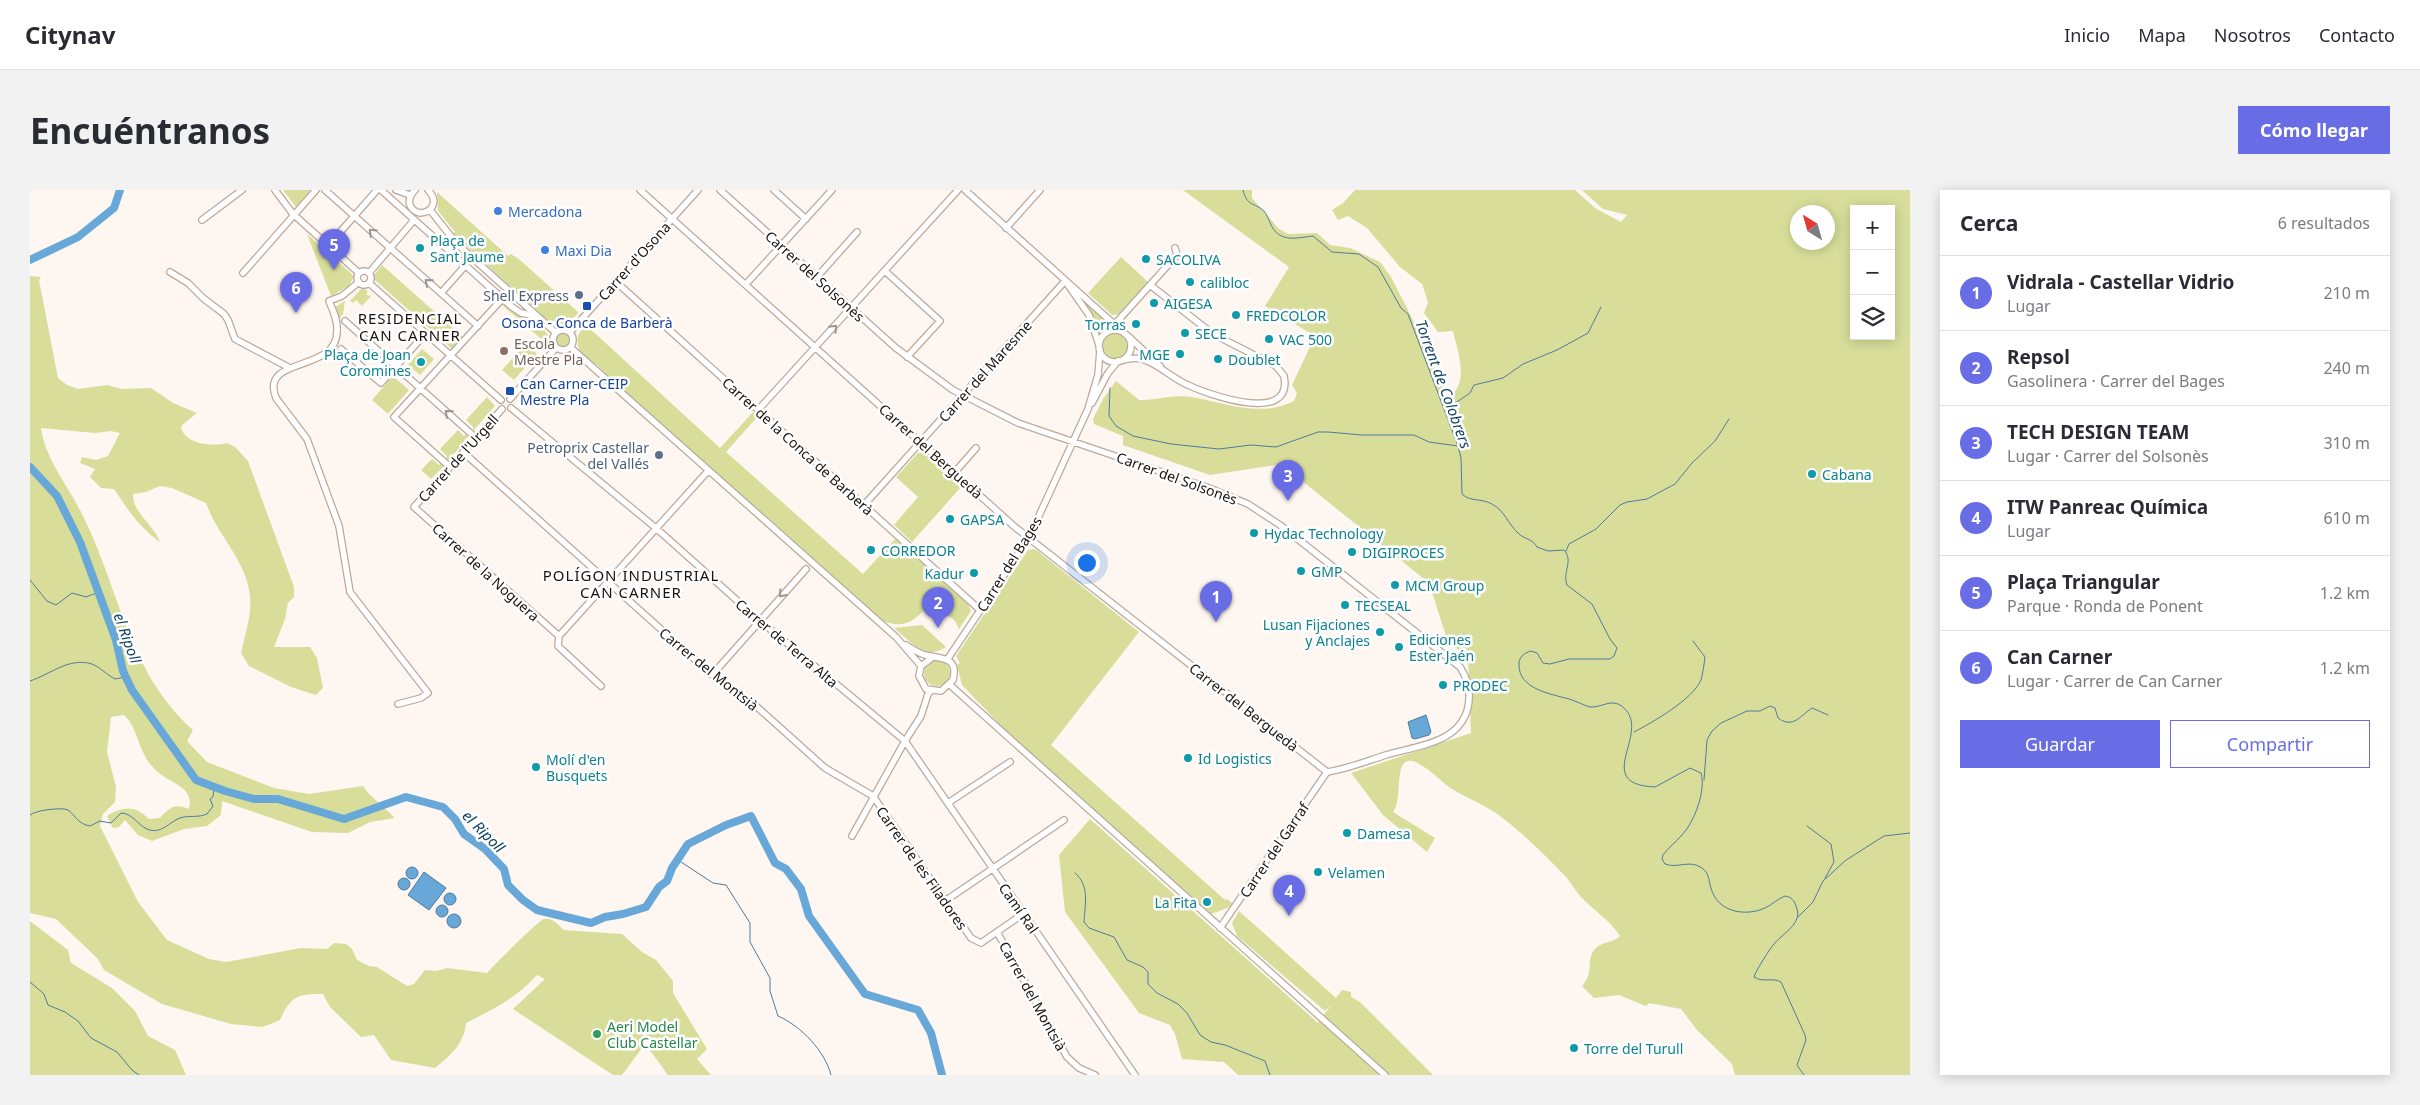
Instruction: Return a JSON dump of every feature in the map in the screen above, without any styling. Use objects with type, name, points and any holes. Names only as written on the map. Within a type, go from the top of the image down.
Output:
[{"type":"street","points":[[202,220],[242,190]]},
{"type":"street","points":[[275,190],[293,214],[359,273],[359,282]]},
{"type":"street","points":[[243,273],[316,190]]},
{"type":"street","points":[[325,190],[478,326]]},
{"type":"street","points":[[328,246],[377,190]]},
{"type":"street","points":[[381,190],[520,313],[536,316]]},
{"type":"street","points":[[396,190],[410,195]]},
{"type":"street","points":[[414,190],[410,195],[409,203],[413,210],[420,213],[430,210]]},
{"type":"street","name":"Carrer del Berguedà","points":[[640,190],[1028,537],[1327,772]]},
{"type":"street","name":"Carrer d'Osona","points":[[570,332],[698,190]]},
{"type":"street","name":"Carrer del Solsonès","points":[[720,190],[908,357],[964,396],[1018,423],[1209,488],[1248,504],[1288,530],[1460,667],[1468,682],[1469,702],[1464,717],[1452,732],[1435,742],[1327,772]]},
{"type":"street","points":[[774,190],[806,219]]},
{"type":"street","points":[[746,284],[832,190]]},
{"type":"street","points":[[758,410],[958,190]]},
{"type":"street","points":[[965,190],[1115,324],[1167,374]]},
{"type":"street","points":[[1006,228],[1040,190]]},
{"type":"street","points":[[430,191],[434,200],[430,210]]},
{"type":"street","points":[[430,210],[457,244],[555,332]]},
{"type":"street","points":[[369,273],[414,220]]},
{"type":"street","points":[[817,277],[857,232]]},
{"type":"street","points":[[1115,324],[1177,255],[1175,248]]},
{"type":"street","points":[[441,293],[465,266]]},
{"type":"street","points":[[359,273],[365,271],[369,273]]},
{"type":"street","points":[[885,271],[940,321],[908,357]]},
{"type":"street","points":[[170,272],[188,283],[203,298],[224,314],[234,339],[288,367]]},
{"type":"street","points":[[369,273],[371,278],[369,283]]},
{"type":"street","name":"Carrer de la Conca de Barberà","points":[[615,281],[980,610]]},
{"type":"street","points":[[1065,281],[1089,315],[1100,348],[1107,359],[1121,361],[1142,359],[1190,386],[1232,400],[1272,403],[1282,396],[1285,381],[1282,372],[1276,366],[1213,334],[1150,285]]},
{"type":"street","name":"Carrer del Maresme","points":[[864,505],[964,396],[1065,281]]},
{"type":"street","points":[[359,282],[342,296],[329,300],[338,331],[330,349],[319,359],[288,367],[277,379],[275,394],[307,439],[339,526],[350,592],[428,693],[422,698],[398,704]]},
{"type":"street","points":[[359,282],[363,284],[369,283]]},
{"type":"street","points":[[369,283],[501,400]]},
{"type":"street","points":[[450,467],[394,417],[503,298]]},
{"type":"street","points":[[345,321],[476,438]]},
{"type":"street","points":[[555,332],[564,329],[570,332],[573,337],[570,347]]},
{"type":"street","points":[[1100,348],[1102,338],[1108,332],[1117,330],[1127,335],[1131,349],[1121,361]]},
{"type":"street","points":[[555,332],[552,341],[556,348],[562,350],[570,347]]},
{"type":"street","points":[[341,349],[381,383],[426,333]]},
{"type":"street","points":[[570,347],[902,643],[921,666],[920,681],[931,691],[941,691],[950,685],[954,669],[947,660],[923,654],[902,643]]},
{"type":"street","points":[[510,399],[556,348]]},
{"type":"street","name":"Carrer del Bages","points":[[1088,409],[1098,374],[1100,348]]},
{"type":"street","name":"Carrer del Bages","points":[[947,660],[1028,537],[1088,409],[1108,373],[1121,361]]},
{"type":"street","points":[[501,400],[505,398],[510,399]]},
{"type":"street","points":[[501,400],[500,405],[502,409],[511,408],[512,403],[510,399]]},
{"type":"street","name":"Carrer de Terra Alta","points":[[511,408],[656,528],[759,620],[905,741]]},
{"type":"street","name":"Carrer de l'Urgell","points":[[414,507],[502,409]]},
{"type":"street","points":[[955,472],[976,448]]},
{"type":"street","name":"Carrer del Montsià","points":[[463,452],[712,675],[756,706],[825,768],[873,796]]},
{"type":"street","points":[[601,686],[558,646],[559,636],[708,471]]},
{"type":"street","name":"Carrer de la Noguera","points":[[414,507],[559,636]]},
{"type":"street","points":[[712,675],[806,569]]},
{"type":"street","points":[[921,666],[933,656]]},
{"type":"street","points":[[950,685],[1385,1075]]},
{"type":"street","points":[[852,836],[873,796],[921,716],[928,694],[931,691]]},
{"type":"street","name":"Camí Ral","points":[[905,741],[1135,1075]]},
{"type":"street","points":[[948,803],[1010,762]]},
{"type":"street","name":"Carrer del Garraf","points":[[1220,928],[1327,772]]},
{"type":"street","name":"Carrer de les Filadores","points":[[873,796],[971,938],[981,943],[1023,914]]},
{"type":"street","points":[[945,901],[1064,820]]},
{"type":"street","name":"Carrer del Montsià","points":[[997,932],[1067,1058],[1079,1068],[1095,1075]]},
{"type":"green space","points":[[283,190],[311,190],[296,207]]},
{"type":"green space","points":[[1183,190],[1252,190],[1252,198],[1279,229],[1288,234],[1317,233],[1330,245],[1350,248],[1380,262],[1391,277],[1432,360],[1446,399],[1454,393],[1461,377],[1460,359],[1453,331],[1438,332],[1424,313],[1428,302],[1422,284],[1400,267],[1367,228],[1348,216],[1338,220],[1332,210],[1343,203],[1355,190],[1575,190],[1595,208],[1621,222],[1627,215],[1603,209],[1582,190],[1910,190],[1910,1075],[1735,1075],[1732,1064],[1697,1030],[1681,1009],[1649,1003],[1646,1006],[1619,995],[1594,998],[1582,986],[1588,976],[1592,953],[1595,949],[1620,936],[1611,924],[1580,896],[1550,860],[1524,835],[1496,813],[1449,787],[1418,763],[1408,761],[1401,769],[1398,799],[1393,812],[1435,838],[1427,852],[1383,815],[1351,773],[1471,733],[1468,657],[1448,642],[1429,583],[1281,464],[1210,475],[1123,445],[1123,436],[1094,424],[1093,419],[1103,399],[1116,381],[1139,400],[1186,396],[1256,409],[1282,406],[1294,401],[1297,393],[1292,385],[1315,336],[1265,306],[1289,267]]},
{"type":"green space","points":[[437,192],[508,256],[511,254],[520,260],[578,313],[562,326],[548,321],[453,234],[455,232],[438,211]]},
{"type":"green space","points":[[307,234],[354,276],[349,286],[331,296]]},
{"type":"green space","points":[[1121,257],[1148,282],[1119,314],[1112,315],[1088,293]]},
{"type":"green space","points":[[382,265],[464,338],[452,349],[374,279],[374,275]]},
{"type":"green space","points":[[30,276],[41,277],[39,280],[58,378],[67,385],[78,389],[107,385],[121,389],[151,388],[173,403],[197,413],[181,426],[187,437],[199,443],[214,445],[227,443],[235,447],[248,461],[294,587],[294,597],[288,603],[285,619],[274,647],[310,647],[317,658],[323,688],[316,695],[291,687],[249,666],[241,653],[250,611],[248,583],[238,560],[217,526],[206,503],[172,488],[160,486],[146,492],[133,494],[136,507],[160,542],[140,524],[114,489],[101,488],[90,477],[95,469],[80,463],[82,457],[96,460],[108,456],[120,433],[111,431],[95,433],[41,428],[52,462],[77,504],[95,542],[139,656],[153,682],[171,707],[193,730],[187,741],[207,762],[274,788],[309,794],[363,786],[395,818],[370,822],[348,833],[312,832],[222,801],[221,815],[207,826],[184,829],[152,841],[138,835],[125,820],[119,827],[113,828],[107,816],[118,810],[129,808],[139,811],[149,819],[160,818],[176,806],[189,809],[190,802],[183,788],[161,774],[148,762],[128,719],[124,715],[111,717],[107,752],[116,787],[115,802],[103,814],[100,826],[138,902],[167,940],[209,959],[226,962],[301,948],[327,949],[334,943],[346,944],[352,949],[357,960],[369,966],[377,967],[407,986],[414,984],[425,970],[436,971],[447,968],[487,973],[544,919],[553,920],[564,930],[622,934],[642,952],[656,960],[673,981],[673,993],[707,1049],[697,1059],[711,1075],[668,1075],[649,1049],[644,1021],[642,1048],[622,1075],[613,1075],[513,1009],[545,979],[537,975],[513,997],[466,1023],[460,1043],[435,1068],[391,1060],[374,1035],[361,1037],[330,1007],[323,994],[296,998],[288,1006],[280,1020],[263,1027],[231,1024],[162,1004],[104,970],[98,959],[56,919],[30,913]]},
{"type":"green space","points":[[362,288],[368,291],[366,294],[372,295],[362,306],[356,300],[353,303],[350,301]]},
{"type":"green space","points":[[345,301],[343,314],[339,319],[335,307]]},
{"type":"green space","points":[[502,301],[544,329],[548,336],[548,345],[500,303]]},
{"type":"green space","points":[[1089,305],[1113,327],[1100,334],[1088,307]]},
{"type":"green space","points":[[586,325],[720,448],[753,412],[758,416],[726,452],[863,574],[895,539],[968,604],[971,611],[959,629],[955,621],[932,602],[921,614],[903,624],[888,623],[879,619],[596,364],[584,358],[578,347],[578,341],[581,329]]},
{"type":"green space","points":[[563,332],[571,340],[563,348],[555,340]]},
{"type":"green space","points":[[1116,332],[1126,336],[1130,346],[1126,356],[1116,360],[1106,356],[1102,346],[1106,336]]},
{"type":"green space","points":[[526,343],[537,354],[514,380],[502,370]]},
{"type":"green space","points":[[422,349],[434,359],[420,375],[408,365]]},
{"type":"green space","points":[[393,376],[409,390],[388,414],[372,400]]},
{"type":"green space","points":[[487,397],[495,406],[473,431],[473,427],[466,420]]},
{"type":"green space","points":[[458,430],[468,437],[448,461],[447,456],[440,449]]},
{"type":"green space","points":[[918,453],[925,453],[962,486],[912,542],[894,525],[918,497],[896,477]]},
{"type":"green space","points":[[432,459],[439,465],[441,463],[444,466],[431,479],[421,470]]},
{"type":"green space","points":[[1035,549],[1139,632],[1051,745],[1225,900],[1227,899],[1232,903],[1230,907],[1211,914],[1009,734],[962,685],[957,665],[960,663],[956,656],[1028,550]]},
{"type":"green space","points":[[922,625],[946,647],[938,651],[924,651],[894,628]]},
{"type":"green space","points":[[937,660],[946,664],[950,673],[946,682],[937,686],[928,682],[924,673],[928,664]]},
{"type":"green space","points":[[1090,819],[1318,1023],[1332,1004],[1325,1011],[1237,936],[1232,923],[1239,911],[1336,998],[1342,990],[1351,992],[1351,997],[1360,1002],[1433,1075],[1238,1075],[1224,1062],[1182,1059],[1175,1034],[1170,1025],[1139,1013],[1065,912],[1059,855]]},
{"type":"green space","points":[[30,921],[68,950],[71,963],[112,988],[135,1011],[148,1036],[175,1050],[186,1075],[30,1075]]},
{"type":"water","points":[[1426,715],[1431,732],[1429,735],[1415,739],[1412,738],[1408,722]]},
{"type":"water","points":[[410,867],[414,867],[418,873],[414,879],[410,879],[406,875],[406,871]]},
{"type":"water","points":[[424,872],[446,888],[429,910],[408,895]]},
{"type":"water","points":[[404,878],[410,884],[404,890],[398,884]]},
{"type":"water","points":[[448,893],[452,893],[456,899],[452,905],[448,905],[444,901],[444,897]]},
{"type":"water","points":[[440,905],[444,905],[448,911],[444,917],[440,917],[436,913],[436,909]]},
{"type":"water","points":[[454,914],[459,916],[461,921],[459,926],[454,928],[449,926],[447,921],[449,916]]},
{"type":"waterway","name":"el Ripoll","points":[[30,260],[78,237],[114,208],[120,190]]},
{"type":"waterway","name":"Torrent de Colobrers","points":[[1243,190],[1249,202],[1264,211],[1279,235],[1289,238],[1313,236],[1332,252],[1359,254],[1378,267],[1401,308],[1408,314],[1458,446],[1461,458],[1462,494],[1469,498],[1492,504],[1503,514],[1518,533],[1533,542],[1537,547],[1548,551],[1564,550],[1567,554],[1567,585],[1592,604],[1610,639],[1617,648],[1614,656],[1610,659],[1569,659],[1550,664],[1543,663],[1537,653],[1531,651],[1521,657],[1519,664],[1520,672],[1524,679],[1537,689],[1590,707],[1609,703],[1620,705],[1629,715],[1632,728],[1624,766],[1626,776],[1636,784],[1655,787],[1690,768],[1701,773],[1701,796],[1695,814],[1680,838],[1663,855],[1662,859],[1665,864],[1693,864],[1705,870],[1714,896],[1719,903],[1733,910],[1741,912],[1757,911],[1768,907],[1785,896],[1791,898],[1794,902],[1798,912],[1795,923],[1772,946],[1754,977],[1761,980],[1781,982],[1805,1035],[1806,1040],[1797,1065],[1804,1075]]},
{"type":"waterway","points":[[1448,415],[1454,404],[1470,393],[1474,385],[1503,378],[1523,364],[1557,350],[1588,333],[1601,307]]},
{"type":"waterway","points":[[1110,388],[1109,416],[1116,426],[1133,436],[1171,444],[1219,449],[1251,445],[1276,447],[1318,432],[1328,432],[1362,435],[1414,435],[1429,442],[1458,446]]},
{"type":"waterway","points":[[1566,551],[1569,544],[1596,529],[1620,505],[1647,499],[1675,484],[1692,463],[1715,441],[1729,419]]},
{"type":"waterway","name":"el Ripoll","points":[[30,467],[57,496],[80,542],[116,640],[123,671],[132,690],[196,780],[254,799],[278,799],[344,819],[406,797],[443,807],[455,819],[464,834],[485,849],[504,869],[508,885],[523,900],[537,910],[591,923],[605,917],[646,907],[659,887],[667,881],[672,868],[688,844],[726,825],[751,816],[775,863],[786,869],[801,889],[809,916],[865,994],[918,1010],[931,1033],[942,1075]]},
{"type":"waterway","points":[[30,580],[47,601],[56,605],[72,593],[86,597],[99,592]]},
{"type":"waterway","points":[[1634,732],[1681,703],[1696,688],[1701,680],[1705,657],[1693,641]]},
{"type":"waterway","points":[[30,681],[68,664],[84,662],[98,667],[115,679],[126,677]]},
{"type":"waterway","points":[[1704,780],[1707,740],[1712,731],[1721,723],[1747,711],[1760,711],[1770,706],[1775,708],[1778,718],[1788,722],[1796,720],[1812,708],[1828,715]]},
{"type":"waterway","points":[[30,815],[43,810],[65,809],[71,812],[80,822],[90,826],[100,821],[111,823],[121,813],[132,817],[147,829],[157,830],[180,818],[207,814],[213,806],[210,799],[213,797],[214,788]]},
{"type":"waterway","points":[[1807,826],[1831,844],[1834,862],[1825,878]]},
{"type":"waterway","points":[[1798,917],[1813,902],[1823,881],[1846,860],[1884,836],[1910,833]]},
{"type":"waterway","points":[[678,860],[713,883],[726,885],[750,923],[750,942],[770,978],[770,991],[778,1016],[787,1020],[811,1040],[818,1048],[831,1075]]},
{"type":"waterway","points":[[1075,873],[1080,878],[1085,889],[1084,922],[1089,928],[1114,937],[1127,960],[1143,967],[1148,972],[1148,984],[1157,993],[1178,1004],[1187,1013],[1200,1035],[1211,1042],[1225,1045],[1265,1061],[1270,1075]]},
{"type":"waterway","points":[[30,982],[44,994],[48,1005],[65,1012],[78,1021],[91,1038],[117,1052],[132,1070],[139,1075]]},
{"type":"place","name":"Mercadona","points":[[498,211]]},
{"type":"place","name":"Plaça de Sant Jaume","points":[[420,248]]},
{"type":"place","name":"Maxi Dia","points":[[545,250]]},
{"type":"place","name":"SACOLIVA","points":[[1146,259]]},
{"type":"place","name":"Plaça Triangular","points":[[334,270]]},
{"type":"place","name":"calibloc","points":[[1190,282]]},
{"type":"place","name":"Shell Express","points":[[579,295]]},
{"type":"place","name":"AIGESA","points":[[1154,303]]},
{"type":"place","name":"Osona - Conca de Barberà","points":[[587,306]]},
{"type":"place","name":"Can Carner","points":[[296,313]]},
{"type":"place","name":"FREDCOLOR","points":[[1236,315]]},
{"type":"place","name":"Torras","points":[[1136,324]]},
{"type":"place","name":"SECE","points":[[1185,333]]},
{"type":"place","name":"VAC 500","points":[[1269,339]]},
{"type":"place","name":"Escola Mestre Pla","points":[[504,351]]},
{"type":"place","name":"MGE","points":[[1180,354]]},
{"type":"place","name":"Doublet","points":[[1218,359]]},
{"type":"place","name":"Plaça de Joan Coromines","points":[[421,362]]},
{"type":"place","name":"Can Carner-CEIP Mestre Pla","points":[[510,391]]},
{"type":"place","name":"Petroprix Castellar del Vallés","points":[[659,455]]},
{"type":"place","name":"Cabana","points":[[1812,474]]},
{"type":"place","name":"TECH DESIGN TEAM","points":[[1288,501]]},
{"type":"place","name":"GAPSA","points":[[950,519]]},
{"type":"place","name":"Hydac Technology","points":[[1254,533]]},
{"type":"place","name":"CORREDOR","points":[[871,550]]},
{"type":"place","name":"DIGIPROCES","points":[[1352,552]]},
{"type":"place","name":"GMP","points":[[1301,571]]},
{"type":"place","name":"Kadur","points":[[974,573]]},
{"type":"place","name":"MCM Group","points":[[1395,585]]},
{"type":"place","name":"TECSEAL","points":[[1345,605]]},
{"type":"place","name":"Vidrala - Castellar Vidrio","points":[[1216,622]]},
{"type":"place","name":"Repsol","points":[[938,628]]},
{"type":"place","name":"Lusan Fijaciones y Anclajes","points":[[1380,632]]},
{"type":"place","name":"Ediciones Ester Jaén","points":[[1399,647]]},
{"type":"place","name":"PRODEC","points":[[1443,685]]},
{"type":"place","name":"Id Logistics","points":[[1188,758]]},
{"type":"place","name":"Molí d'en Busquets","points":[[536,767]]},
{"type":"place","name":"Damesa","points":[[1347,833]]},
{"type":"place","name":"Velamen","points":[[1318,872]]},
{"type":"place","name":"La Fita","points":[[1207,902]]},
{"type":"place","name":"ITW Panreac Química","points":[[1289,916]]},
{"type":"place","name":"Aeri Model Club Castellar","points":[[597,1034]]},
{"type":"place","name":"Torre del Turull","points":[[1574,1048]]},
{"type":"district","name":"RESIDENCIAL CAN CARNER","points":[[410,326]]},
{"type":"district","name":"POLÍGON INDUSTRIAL CAN CARNER","points":[[631,584]]}]
